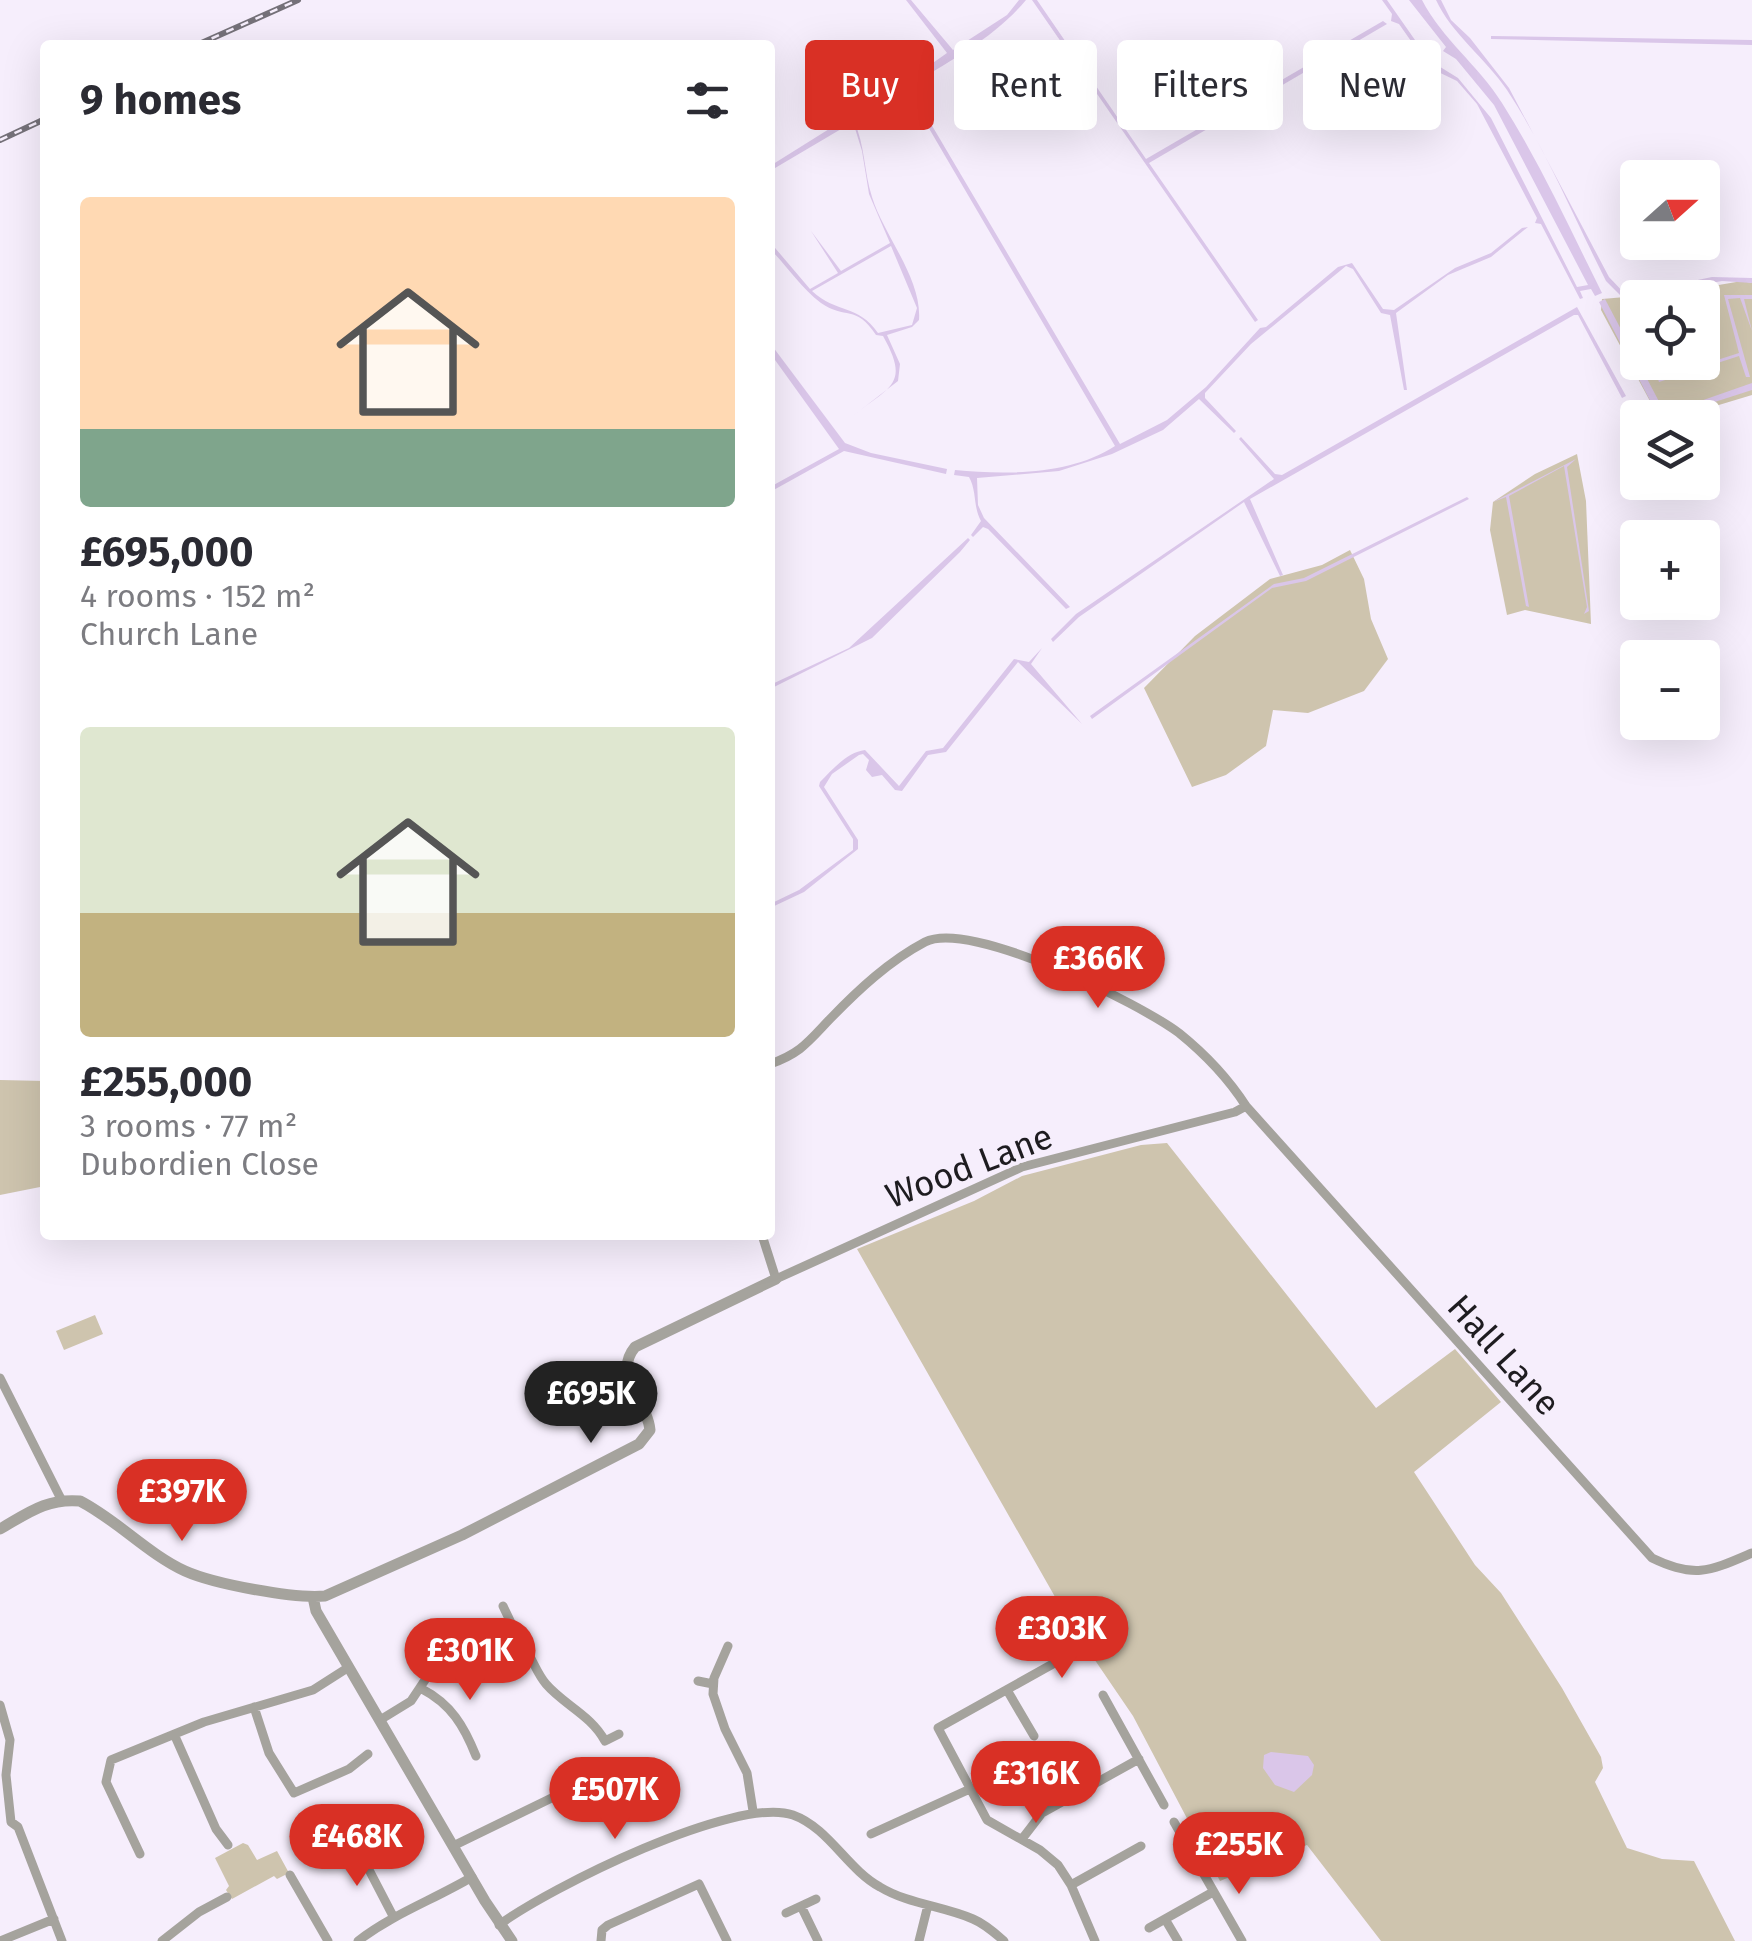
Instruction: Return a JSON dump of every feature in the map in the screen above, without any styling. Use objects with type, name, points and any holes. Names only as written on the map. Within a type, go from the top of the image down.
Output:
[{"type":"street","name":"Hall Lane","points":[[775,1062],[808,1045],[894,959],[930,939],[946,938],[1017,952],[1145,1011],[1180,1034],[1228,1078],[1246,1106],[1652,1558],[1678,1571],[1698,1572],[1752,1552]]},
{"type":"street","name":"Wood Lane","points":[[776,1279],[1022,1167],[1246,1106]]},
{"type":"street","points":[[0,1530],[44,1503],[61,1499],[80,1501],[184,1570],[220,1581],[313,1597],[338,1592],[462,1535],[639,1444],[650,1430],[627,1374],[626,1364],[636,1347],[776,1279],[764,1240]]},
{"type":"street","points":[[0,1378],[61,1499]]},
{"type":"street","points":[[313,1597],[316,1611],[512,1941]]},
{"type":"street","points":[[502,1606],[514,1630],[512,1638]]},
{"type":"street","points":[[380,1720],[422,1689],[431,1671],[502,1637],[524,1646],[547,1686],[593,1722],[605,1740],[619,1734]]},
{"type":"street","points":[[728,1646],[713,1684],[716,1706],[747,1773],[753,1811]]},
{"type":"street","points":[[1076,1651],[938,1728],[987,1820],[1058,1865],[1100,1941]]},
{"type":"street","points":[[140,1854],[106,1782],[111,1760],[174,1734],[313,1690],[349,1667]]},
{"type":"street","points":[[698,1681],[713,1684]]},
{"type":"street","points":[[422,1689],[438,1697],[455,1715],[476,1756]]},
{"type":"street","points":[[1007,1690],[1034,1736]]},
{"type":"street","points":[[1103,1695],[1164,1805]]},
{"type":"street","points":[[0,1705],[10,1740],[6,1822],[18,1827],[62,1941]]},
{"type":"street","points":[[254,1707],[269,1753],[300,1804]]},
{"type":"street","points":[[174,1734],[210,1816],[228,1844]]},
{"type":"street","points":[[1042,1750],[1068,1797]]},
{"type":"street","points":[[294,1793],[349,1768],[368,1754]]},
{"type":"street","points":[[1022,1840],[1042,1812],[1139,1759]]},
{"type":"street","points":[[94,1768],[106,1769]]},
{"type":"street","points":[[870,1834],[922,1816],[970,1789]]},
{"type":"street","points":[[453,1846],[568,1790]]},
{"type":"street","points":[[553,1796],[558,1807]]},
{"type":"street","points":[[499,1924],[562,1885],[722,1818],[776,1811],[797,1816],[818,1830],[866,1879],[884,1890],[974,1919],[1004,1941]]},
{"type":"street","points":[[1174,1822],[1242,1941]]},
{"type":"street","points":[[354,1841],[393,1916]]},
{"type":"street","points":[[1071,1885],[1118,1854],[1142,1846]]},
{"type":"street","points":[[694,1872],[727,1941]]},
{"type":"street","points":[[290,1875],[328,1941]]},
{"type":"street","points":[[358,1941],[393,1916],[472,1877]]},
{"type":"street","points":[[600,1941],[602,1930],[608,1926],[700,1884]]},
{"type":"street","points":[[1149,1928],[1213,1892]]},
{"type":"street","points":[[153,1929],[161,1941],[227,1896]]},
{"type":"street","points":[[786,1913],[816,1899]]},
{"type":"street","points":[[919,1941],[928,1905]]},
{"type":"street","points":[[801,1906],[818,1941]]},
{"type":"street","points":[[0,1940],[54,1919]]},
{"type":"street","points":[[1166,1919],[1178,1941]]},
{"type":"shaded area","points":[[906,0],[911,0],[954,49],[954,59],[934,71],[934,62],[947,53]]},
{"type":"shaded area","points":[[1019,0],[1026,0],[1014,13],[981,40],[968,40],[1007,15]]},
{"type":"shaded area","points":[[1032,0],[1037,0],[1064,40],[1060,40]]},
{"type":"shaded area","points":[[1382,0],[1387,0],[1415,40],[1391,21],[1392,14]]},
{"type":"shaded area","points":[[1409,0],[1422,0],[1493,90],[1542,173],[1602,293],[1595,296],[1591,289],[1580,291],[1580,299],[1541,224],[1535,223],[1537,218],[1477,104],[1457,81],[1441,73],[1441,67],[1458,78],[1491,118],[1577,287],[1588,285],[1494,105],[1456,59],[1443,51],[1446,47]]},
{"type":"shaded area","points":[[1436,0],[1441,0],[1451,20],[1509,88],[1533,134],[1507,90],[1450,24]]},
{"type":"shaded area","points":[[1383,21],[1387,24],[1360,40],[1350,40]]},
{"type":"shaded area","points":[[1491,39],[1752,40],[1752,45]]},
{"type":"shaded area","points":[[1303,68],[1303,73],[1283,85],[1283,79]]},
{"type":"shaded area","points":[[1097,88],[1117,117],[1117,123],[1097,94]]},
{"type":"shaded area","points":[[934,129],[1120,444],[1167,420],[1206,387],[1260,328],[1338,267],[1352,263],[1383,309],[1394,310],[1455,268],[1491,253],[1528,227],[1491,257],[1448,275],[1396,313],[1407,390],[1390,315],[1381,313],[1353,269],[1346,266],[1251,344],[1205,393],[1234,433],[1199,399],[1163,430],[1112,454],[1059,471],[977,478],[978,505],[984,518],[1070,607],[1066,609],[988,529],[983,527],[971,535],[981,521],[973,488],[969,477],[954,475],[955,470],[1016,472],[1058,468],[1098,456],[1115,446],[930,130]]},
{"type":"shaded area","points":[[828,130],[839,130],[775,168],[775,163]]},
{"type":"shaded area","points":[[855,130],[860,139],[872,197],[909,273],[918,304],[919,320],[912,327],[887,335],[900,364],[898,381],[887,390],[895,365],[883,336],[876,335],[862,319],[821,303],[775,255],[775,248],[810,289],[838,273],[811,231],[841,271],[890,243],[869,194]],"holes":[[[891,246],[917,308],[912,325],[878,333],[863,317],[812,291]]]},
{"type":"shaded area","points":[[1122,130],[1126,130],[1146,159],[1196,130],[1206,130],[1149,163],[1258,320],[1255,322]]},
{"type":"shaded area","points":[[1548,162],[1609,277],[1620,289],[1620,295],[1606,281]]},
{"type":"shaded area","points":[[1752,278],[1752,283],[1698,280]]},
{"type":"shaded area","points":[[1752,283],[1752,395],[1720,405],[1720,400],[1649,400],[1639,380],[1720,380],[1720,285]]},
{"type":"shaded area","points":[[1724,295],[1752,295],[1752,299],[1744,299],[1752,331],[1740,298],[1728,299],[1750,377],[1746,377],[1739,356],[1720,362],[1739,353]]},
{"type":"shaded area","points":[[1620,297],[1620,345],[1601,310],[1602,299]]},
{"type":"shaded area","points":[[1605,299],[1620,327],[1620,342],[1599,302]]},
{"type":"shaded area","points":[[1577,307],[1626,396],[1622,398],[1578,315],[1574,315],[1250,499],[1283,575],[1280,576],[1244,502],[1079,617],[1053,642],[1051,639],[1076,614],[1274,479],[1241,437],[1275,474],[1282,475]]},
{"type":"shaded area","points":[[775,350],[845,443],[871,453],[947,469],[946,474],[844,451],[775,489],[775,484],[839,449],[775,360]]},
{"type":"shaded area","points":[[1639,380],[1648,380],[1658,400],[1650,400]]},
{"type":"shaded area","points":[[1752,383],[1752,390],[1720,400],[1703,400]]},
{"type":"shaded area","points":[[1577,454],[1586,501],[1591,624],[1525,610],[1507,615],[1490,530],[1493,502],[1535,474]]},
{"type":"shaded area","points":[[1576,459],[1567,467],[1589,611],[1584,614],[1587,607],[1564,466],[1509,496],[1529,607],[1506,497],[1493,502]]},
{"type":"shaded area","points":[[1467,497],[1306,581],[1272,588],[1092,719],[1090,716],[1274,584],[1304,578]]},
{"type":"shaded area","points":[[970,540],[872,638],[775,686],[775,683],[849,648]]},
{"type":"shaded area","points":[[1350,550],[1364,579],[1371,619],[1388,659],[1364,691],[1308,713],[1273,710],[1266,746],[1226,775],[1192,787],[1144,688],[1195,636],[1270,579],[1322,565]]},
{"type":"shaded area","points":[[1042,648],[1031,664],[1082,724],[1018,662],[946,752],[928,755],[902,791],[895,790],[882,775],[872,777],[866,770],[869,760],[859,755],[832,774],[824,787],[858,840],[858,849],[804,892],[775,906],[775,902],[799,890],[853,850],[853,839],[819,786],[835,767],[865,750],[899,786],[926,751],[943,748],[1014,659],[1029,662]]},
{"type":"shaded area","points":[[0,1080],[40,1081],[40,1187],[0,1195]]},
{"type":"shaded area","points":[[1167,1143],[1376,1408],[1455,1349],[1501,1402],[1414,1472],[1475,1565],[1501,1593],[1562,1688],[1601,1757],[1603,1768],[1595,1782],[1627,1848],[1662,1859],[1694,1861],[1735,1941],[1381,1941],[1307,1845],[1220,1881],[1133,1716],[1071,1625],[857,1249],[974,1201],[1022,1176],[1141,1145]]},
{"type":"shaded area","points":[[95,1315],[103,1334],[64,1350],[56,1331]]},
{"type":"shaded area","points":[[1271,1752],[1308,1756],[1314,1765],[1312,1775],[1294,1792],[1275,1785],[1263,1768],[1264,1755]]},
{"type":"shaded area","points":[[243,1843],[257,1860],[277,1851],[289,1873],[277,1879],[274,1876],[232,1899],[215,1858]]},
{"type":"railway","points":[[208,40],[298,0]]},
{"type":"railway","points":[[0,140],[40,121]]}]
